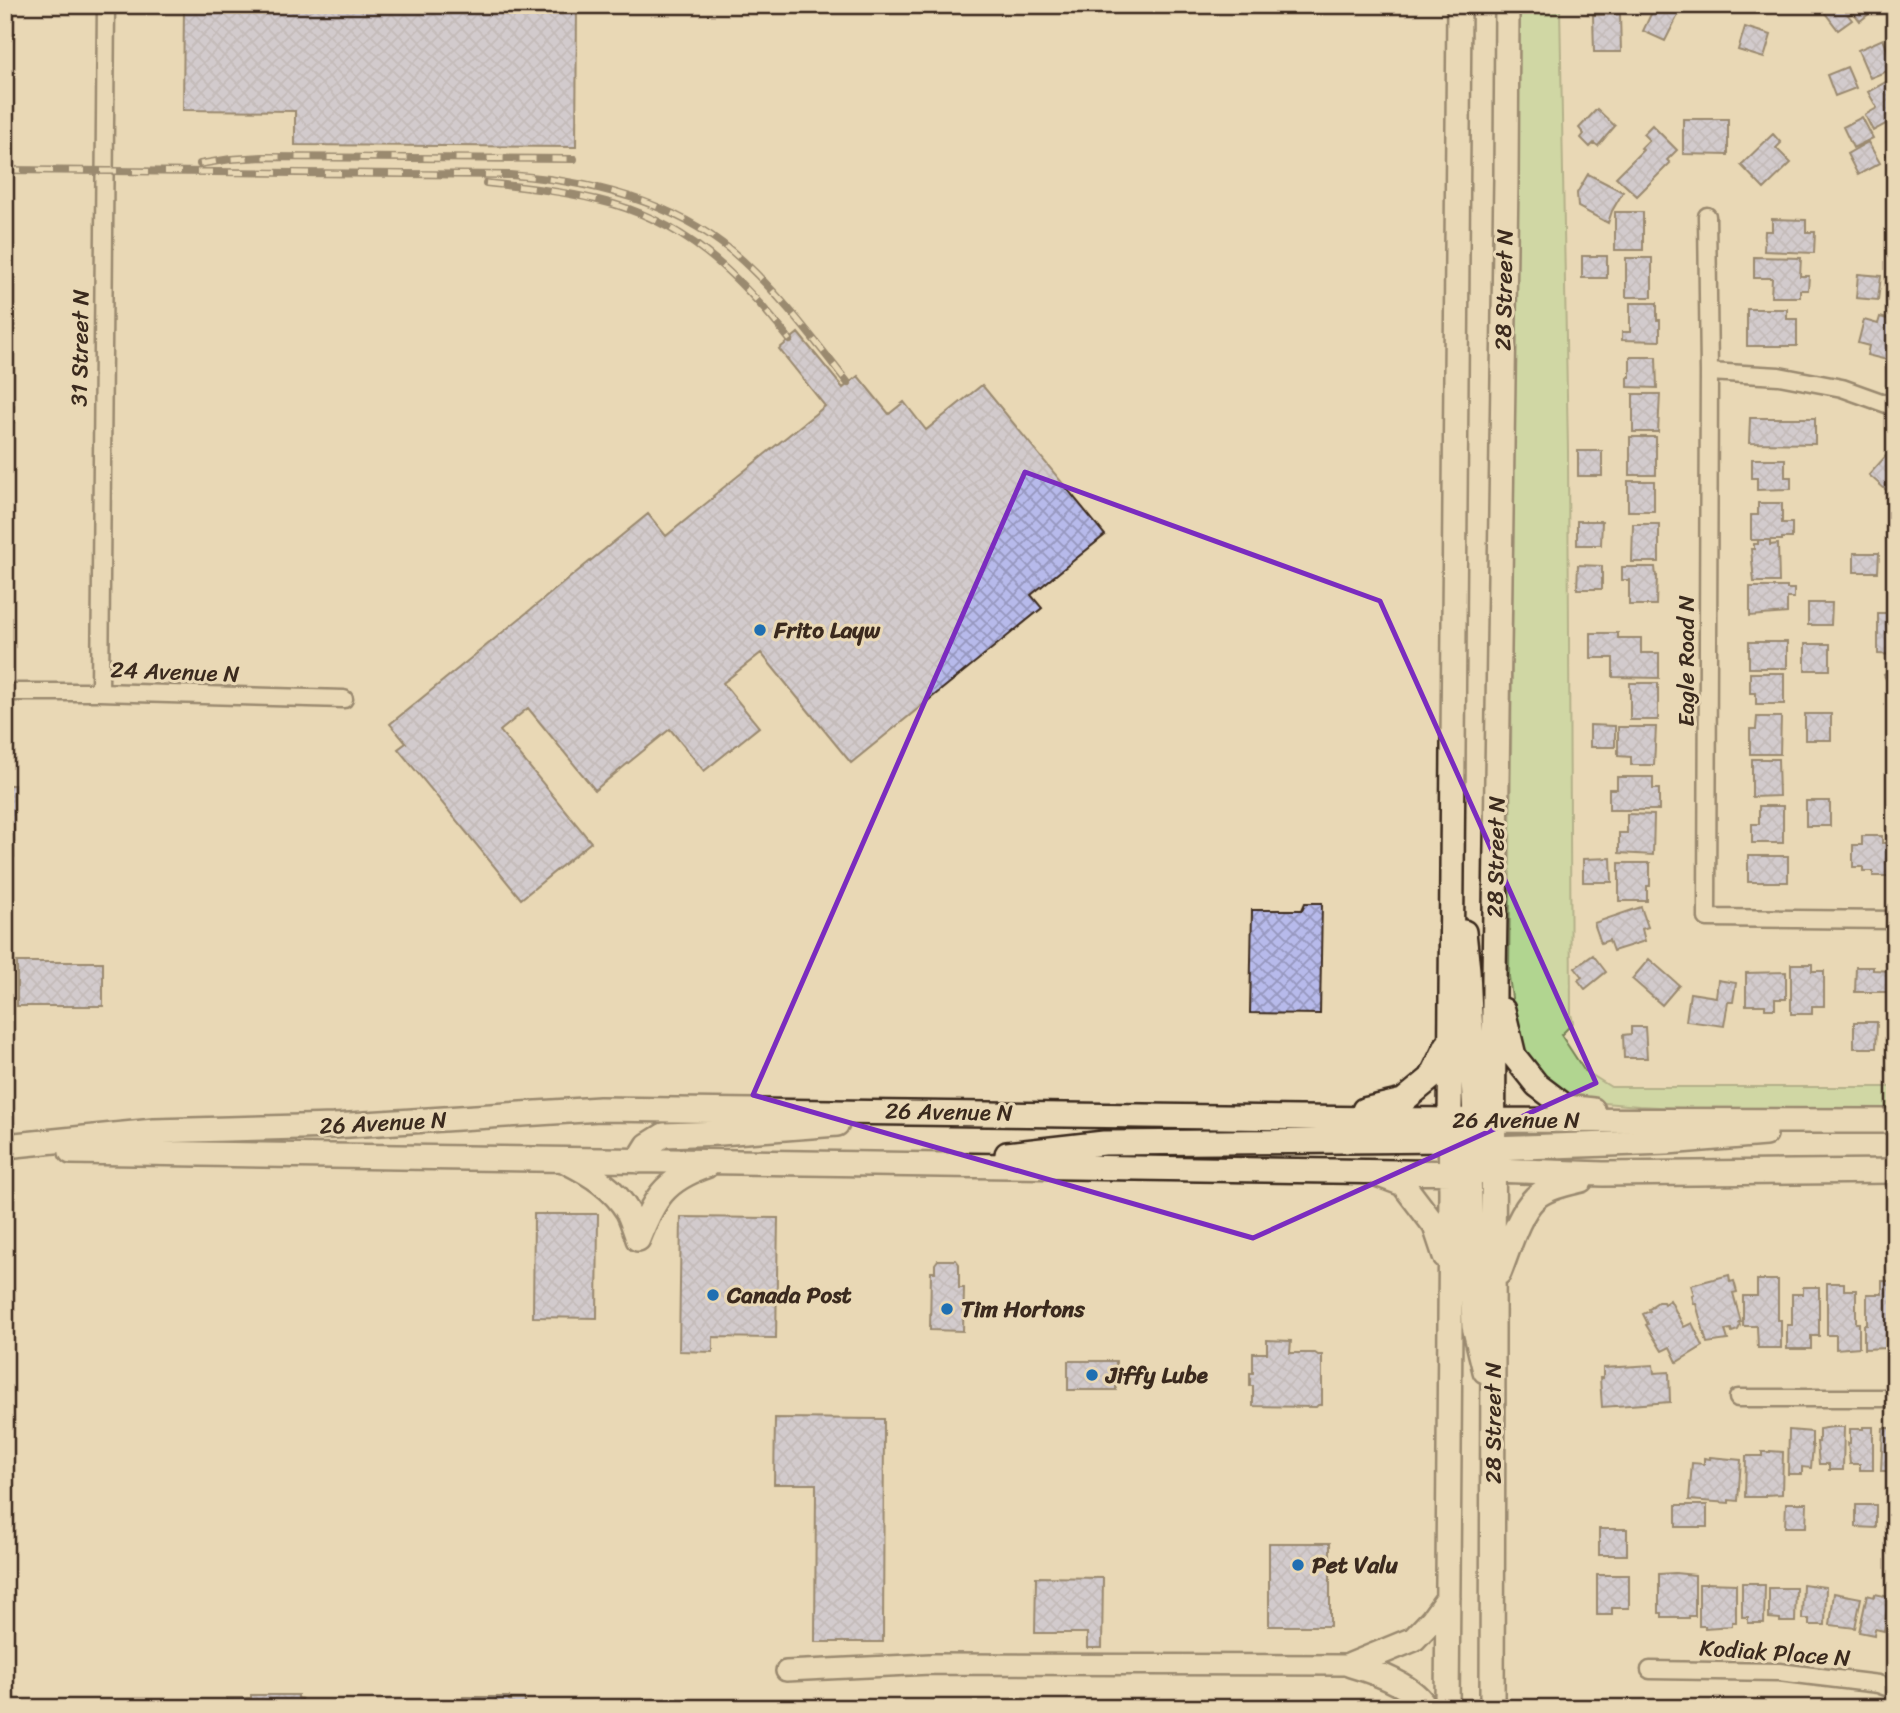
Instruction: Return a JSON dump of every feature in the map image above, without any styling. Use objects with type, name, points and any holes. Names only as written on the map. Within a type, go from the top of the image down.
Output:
[{"type":"main road","name":"28 Street N","points":[[1459,5],[1450,1039],[1472,1146],[1494,1286],[1492,1708]]},
{"type":"main road","name":"28 Street N","points":[[1447,1708],[1450,1272],[1472,1146],[1494,978],[1507,5]]},
{"type":"main road","points":[[1452,828],[1468,970],[1474,1326],[1492,1401]]},
{"type":"main road","points":[[1494,978],[1514,1056],[1537,1085],[1566,1107],[1669,1120]]},
{"type":"main road","points":[[1330,1118],[1403,1101],[1431,1078],[1450,1039]]},
{"type":"main road","name":"26 Avenue N","points":[[5,1148],[154,1131],[334,1126],[600,1109],[976,1112],[1330,1118],[1603,1174],[1895,1171]]},
{"type":"main road","points":[[638,1161],[648,1145],[664,1135],[722,1133],[976,1112]]},
{"type":"main road","name":"26 Avenue N","points":[[5,1148],[1370,1172],[1472,1146],[1669,1120],[1895,1123]]},
{"type":"main road","points":[[911,1165],[1104,1143],[1472,1146],[1667,1142],[1895,1123]]},
{"type":"main road","points":[[562,1159],[593,1175],[612,1192],[628,1212],[638,1238],[650,1209],[670,1183],[688,1172],[720,1162]]},
{"type":"main road","points":[[1370,1172],[1403,1184],[1435,1226],[1450,1272]]},
{"type":"main road","points":[[1494,1286],[1524,1214],[1536,1197],[1559,1186],[1603,1174]]},
{"type":"main road","points":[[1351,1665],[1414,1639],[1448,1598]]},
{"type":"main road","points":[[1351,1665],[1377,1672],[1401,1685],[1423,1702],[1426,1708]]},
{"type":"street","name":"31 Street N","points":[[100,692],[106,5]]},
{"type":"street","name":"Eagle Road N","points":[[1707,216],[1707,918],[1895,920]]},
{"type":"street","points":[[1709,372],[1779,376],[1842,388],[1895,407]]},
{"type":"street","name":"24 Avenue N","points":[[5,692],[344,699]]},
{"type":"street","points":[[1738,1398],[1895,1398]]},
{"type":"street","points":[[786,1671],[930,1664],[1351,1665]]},
{"type":"street","name":"Kodiak Place N","points":[[1650,1670],[1779,1672],[1878,1684],[1895,1690]]},
{"type":"highlighted area","points":[[1025,472],[1380,601],[1596,1083],[1253,1238],[753,1095]]},
{"type":"green space","points":[[1518,5],[1560,5],[1568,451],[1573,1023],[1561,1035],[1584,1070],[1611,1087],[1895,1087],[1895,1119],[1569,1100],[1520,1053],[1509,977]]},
{"type":"building","points":[[184,5],[577,5],[576,147],[295,145],[295,111],[183,110]]},
{"type":"building","points":[[1638,5],[1683,5],[1665,41],[1643,31],[1652,12]]},
{"type":"building","points":[[1819,5],[1872,5],[1875,9],[1860,21],[1853,12],[1848,15],[1852,20],[1838,30]]},
{"type":"building","points":[[1620,14],[1621,52],[1594,52],[1593,15]]},
{"type":"building","points":[[1745,27],[1771,35],[1764,58],[1738,50]]},
{"type":"building","points":[[1883,39],[1895,68],[1870,78],[1858,50]]},
{"type":"building","points":[[1847,67],[1856,88],[1835,96],[1827,75]]},
{"type":"building","points":[[1895,77],[1895,119],[1873,131],[1865,115],[1877,108],[1868,92]]},
{"type":"building","points":[[1597,109],[1615,126],[1598,146],[1594,143],[1590,147],[1581,138],[1584,134],[1579,128]]},
{"type":"building","points":[[1862,117],[1873,138],[1853,148],[1843,127]]},
{"type":"building","points":[[1683,119],[1728,119],[1728,155],[1683,154]]},
{"type":"building","points":[[1652,125],[1677,150],[1667,160],[1670,163],[1637,196],[1616,177],[1643,150],[1641,148],[1649,140],[1643,134]]},
{"type":"building","points":[[1773,134],[1781,143],[1776,148],[1791,163],[1764,189],[1741,165]]},
{"type":"building","points":[[1895,136],[1895,165],[1886,155],[1893,149],[1887,142]]},
{"type":"building","points":[[1868,142],[1880,163],[1858,175],[1847,154]]},
{"type":"building","points":[[1588,174],[1623,192],[1608,223],[1578,207],[1577,193]]},
{"type":"building","points":[[1615,212],[1643,212],[1643,250],[1615,250]]},
{"type":"building","points":[[1772,219],[1806,220],[1806,232],[1815,232],[1814,253],[1764,251],[1765,231],[1772,231]]},
{"type":"building","points":[[1582,256],[1607,256],[1607,278],[1582,278]]},
{"type":"building","points":[[1754,257],[1801,258],[1800,276],[1809,276],[1808,290],[1800,290],[1800,297],[1771,297],[1772,278],[1754,278]]},
{"type":"building","points":[[1626,258],[1652,258],[1652,297],[1626,297]]},
{"type":"building","points":[[1858,274],[1881,276],[1878,300],[1856,298]]},
{"type":"building","points":[[1630,303],[1657,303],[1660,341],[1622,340],[1622,332],[1630,332]]},
{"type":"building","points":[[1747,309],[1787,309],[1787,319],[1797,319],[1797,346],[1747,346]]},
{"type":"building","points":[[1880,317],[1895,321],[1895,362],[1867,355],[1869,346],[1858,343],[1864,320],[1878,324]]},
{"type":"building","name":"Frito Layw","points":[[798,333],[843,388],[858,376],[889,414],[904,402],[926,430],[982,385],[1105,535],[1031,595],[1042,608],[851,763],[761,653],[723,683],[759,727],[704,771],[670,729],[595,790],[528,708],[500,731],[591,842],[521,899],[398,749],[406,743],[390,724],[648,514],[666,536],[825,406],[779,349]]},
{"type":"building","points":[[1630,357],[1656,357],[1657,388],[1628,387]]},
{"type":"building","points":[[1633,394],[1660,394],[1658,432],[1633,432]]},
{"type":"building","points":[[5,405],[14,405],[14,422],[5,422]]},
{"type":"building","points":[[1750,418],[1815,418],[1815,444],[1749,443]]},
{"type":"building","points":[[1630,437],[1656,437],[1656,475],[1630,475]]},
{"type":"building","points":[[1891,450],[1895,453],[1895,486],[1891,485],[1886,490],[1869,475]]},
{"type":"building","points":[[1578,451],[1602,451],[1602,476],[1578,476]]},
{"type":"building","points":[[1752,459],[1785,459],[1785,477],[1791,477],[1791,489],[1757,490],[1757,478],[1752,478]]},
{"type":"building","points":[[1628,481],[1654,481],[1654,511],[1628,511]]},
{"type":"building","points":[[1758,503],[1782,503],[1782,523],[1792,523],[1792,538],[1751,540],[1751,515],[1758,515]]},
{"type":"building","points":[[1888,507],[1895,507],[1895,550],[1888,550]]},
{"type":"building","points":[[1577,521],[1602,521],[1601,545],[1577,545]]},
{"type":"building","points":[[1633,524],[1659,524],[1659,562],[1632,562]]},
{"type":"building","points":[[1758,540],[1770,540],[1770,545],[1778,544],[1779,582],[1754,582],[1751,549],[1754,549],[1754,544],[1758,544]]},
{"type":"building","points":[[1854,553],[1879,553],[1878,572],[1854,572]]},
{"type":"building","points":[[1578,565],[1602,566],[1602,589],[1577,589]]},
{"type":"building","points":[[1622,567],[1655,567],[1656,605],[1629,605],[1629,580],[1622,580]]},
{"type":"building","points":[[1891,580],[1895,580],[1895,600],[1891,600]]},
{"type":"building","points":[[1750,587],[1787,587],[1794,589],[1794,598],[1787,598],[1787,613],[1750,616]]},
{"type":"building","points":[[1808,603],[1832,603],[1831,625],[1808,625]]},
{"type":"building","points":[[1878,613],[1895,613],[1895,655],[1878,654]]},
{"type":"building","points":[[1591,633],[1618,633],[1618,638],[1641,638],[1641,653],[1659,653],[1659,678],[1613,677],[1613,658],[1591,658]]},
{"type":"building","points":[[1749,642],[1787,642],[1787,668],[1749,668]]},
{"type":"building","points":[[1805,644],[1830,644],[1830,670],[1805,670]]},
{"type":"building","points":[[1895,669],[1895,697],[1884,675]]},
{"type":"building","points":[[1750,673],[1784,673],[1784,704],[1756,704],[1756,693],[1750,693]]},
{"type":"building","points":[[1630,683],[1658,683],[1658,720],[1630,720]]},
{"type":"building","points":[[1805,714],[1831,714],[1831,740],[1805,740]]},
{"type":"building","points":[[1757,717],[1781,717],[1780,754],[1750,754],[1750,729],[1756,729]]},
{"type":"building","points":[[1590,725],[1615,726],[1615,747],[1590,747]]},
{"type":"building","points":[[1618,727],[1656,727],[1654,765],[1631,765],[1631,757],[1618,756]]},
{"type":"building","points":[[1752,759],[1778,759],[1779,796],[1752,797]]},
{"type":"building","points":[[1617,777],[1653,777],[1653,789],[1659,789],[1659,810],[1609,810],[1609,789],[1617,789]]},
{"type":"building","points":[[5,785],[14,785],[14,857],[6,857],[6,864]]},
{"type":"building","points":[[1806,801],[1830,801],[1830,826],[1806,826]]},
{"type":"building","points":[[1759,806],[1783,806],[1783,843],[1752,843],[1752,824],[1759,824]]},
{"type":"building","points":[[1627,814],[1654,815],[1653,855],[1619,853],[1619,833],[1627,833]]},
{"type":"building","points":[[1862,836],[1882,836],[1882,843],[1894,843],[1894,876],[1873,876],[1873,871],[1853,867],[1853,845],[1862,845]]},
{"type":"building","points":[[1748,856],[1788,856],[1788,882],[1748,882]]},
{"type":"building","points":[[1611,858],[1612,882],[1583,882],[1583,859]]},
{"type":"building","points":[[1619,863],[1650,863],[1647,901],[1619,901]]},
{"type":"building","points":[[1305,903],[1322,903],[1320,1014],[1250,1013],[1252,910],[1302,910]]},
{"type":"building","points":[[1641,907],[1648,927],[1642,929],[1645,941],[1613,951],[1609,940],[1601,943],[1594,923]]},
{"type":"building","points":[[1593,955],[1606,972],[1585,989],[1578,980],[1582,977],[1575,968]]},
{"type":"building","points":[[1649,959],[1679,985],[1662,1005],[1632,979]]},
{"type":"building","points":[[17,962],[103,962],[103,1006],[17,1006]]},
{"type":"building","points":[[1791,964],[1812,964],[1812,971],[1824,971],[1824,1006],[1812,1006],[1812,1014],[1791,1014]]},
{"type":"building","points":[[1856,967],[1893,971],[1893,992],[1855,992]]},
{"type":"building","points":[[1786,972],[1786,999],[1775,999],[1775,1009],[1765,1009],[1765,1005],[1746,1005],[1746,973]]},
{"type":"building","points":[[1718,980],[1736,983],[1733,1002],[1728,1002],[1724,1026],[1686,1021],[1690,993],[1716,997]]},
{"type":"building","points":[[1854,1022],[1877,1022],[1876,1048],[1854,1048]]},
{"type":"building","points":[[1631,1027],[1645,1027],[1647,1058],[1624,1058],[1623,1035],[1631,1034]]},
{"type":"building","points":[[534,1214],[598,1214],[597,1318],[533,1317]]},
{"type":"building","points":[[681,1217],[778,1218],[776,1338],[713,1337],[713,1352],[679,1351]]},
{"type":"building","name":"Tim Hortons","points":[[938,1260],[956,1260],[959,1264],[959,1288],[964,1288],[963,1331],[930,1330],[931,1272],[935,1272]]},
{"type":"building","points":[[1729,1275],[1737,1292],[1733,1293],[1740,1326],[1732,1332],[1731,1329],[1725,1330],[1728,1340],[1707,1343],[1694,1304],[1691,1285]]},
{"type":"building","points":[[1757,1280],[1778,1280],[1781,1348],[1758,1348],[1757,1326],[1743,1326],[1743,1296],[1757,1296]]},
{"type":"building","points":[[1882,1281],[1895,1281],[1895,1335],[1888,1335],[1888,1348],[1864,1349],[1867,1294],[1882,1294]]},
{"type":"building","points":[[1827,1283],[1844,1283],[1844,1290],[1856,1290],[1859,1347],[1836,1349],[1836,1335],[1827,1335]]},
{"type":"building","points":[[1803,1287],[1819,1287],[1819,1336],[1811,1336],[1811,1349],[1787,1349],[1787,1325],[1792,1325],[1792,1294],[1803,1294]]},
{"type":"building","points":[[1670,1300],[1684,1327],[1692,1323],[1703,1346],[1677,1362],[1670,1347],[1662,1351],[1646,1325],[1648,1324],[1643,1314],[1658,1302],[1664,1304]]},
{"type":"building","points":[[1267,1340],[1291,1341],[1290,1353],[1322,1355],[1322,1405],[1253,1406],[1250,1373],[1253,1373],[1253,1353],[1267,1353]]},
{"type":"building","name":"Jiffy Lube","points":[[1068,1361],[1116,1361],[1116,1390],[1068,1390]]},
{"type":"building","points":[[1653,1365],[1654,1373],[1669,1372],[1670,1402],[1602,1407],[1600,1378],[1603,1378],[1603,1368]]},
{"type":"building","points":[[775,1418],[884,1419],[883,1642],[815,1642],[816,1484],[774,1484]]},
{"type":"building","points":[[1844,1427],[1843,1470],[1829,1470],[1829,1464],[1819,1464],[1819,1429]]},
{"type":"building","points":[[1873,1427],[1873,1470],[1860,1470],[1860,1464],[1850,1464],[1850,1429]]},
{"type":"building","points":[[1883,1428],[1895,1430],[1895,1471],[1881,1471]]},
{"type":"building","points":[[1789,1430],[1812,1432],[1811,1468],[1802,1467],[1802,1474],[1788,1474]]},
{"type":"building","points":[[1762,1452],[1783,1452],[1782,1494],[1745,1497],[1746,1456],[1762,1456]]},
{"type":"building","points":[[1704,1458],[1741,1460],[1738,1501],[1729,1500],[1729,1503],[1689,1500],[1692,1463],[1704,1464]]},
{"type":"building","points":[[1786,1503],[1807,1503],[1806,1527],[1785,1527]]},
{"type":"building","points":[[1676,1505],[1707,1505],[1707,1527],[1676,1527]]},
{"type":"building","points":[[1856,1505],[1876,1505],[1876,1528],[1856,1527]]},
{"type":"building","points":[[1599,1529],[1627,1529],[1627,1555],[1599,1555]]},
{"type":"building","points":[[1269,1543],[1330,1543],[1330,1626],[1269,1626]]},
{"type":"building","points":[[1659,1574],[1695,1575],[1695,1616],[1662,1617],[1662,1613],[1659,1613]]},
{"type":"building","points":[[1597,1575],[1629,1575],[1629,1608],[1612,1608],[1612,1615],[1597,1615]]},
{"type":"building","points":[[1036,1577],[1103,1578],[1102,1648],[1087,1648],[1087,1633],[1035,1633]]},
{"type":"building","points":[[1742,1583],[1765,1585],[1764,1623],[1748,1623],[1748,1617],[1742,1617]]},
{"type":"building","points":[[1699,1584],[1736,1584],[1736,1622],[1732,1622],[1732,1626],[1699,1626]]},
{"type":"building","points":[[1803,1584],[1826,1587],[1825,1625],[1809,1625],[1809,1619],[1802,1619]]},
{"type":"building","points":[[1769,1588],[1796,1588],[1795,1622],[1780,1622],[1780,1619],[1769,1618]]},
{"type":"building","points":[[1834,1593],[1861,1598],[1855,1628],[1830,1625]]},
{"type":"building","points":[[1875,1594],[1889,1597],[1884,1631],[1875,1629],[1874,1635],[1859,1632],[1867,1595],[1874,1597]]},
{"type":"building","points":[[1895,1608],[1895,1642],[1887,1639]]},
{"type":"building","points":[[251,1695],[298,1695],[298,1698],[302,1699],[302,1708],[227,1708],[227,1698],[251,1698]]},
{"type":"building","points":[[463,1697],[509,1697],[509,1700],[525,1700],[525,1708],[459,1708],[459,1700],[463,1700]]},
{"type":"building","points":[[626,1702],[717,1702],[717,1708],[626,1708]]},
{"type":"railway","points":[[200,164],[263,157],[574,159]]},
{"type":"railway","points":[[5,170],[510,175],[604,189],[663,209],[718,241],[771,289],[848,383]]},
{"type":"railway","points":[[486,183],[598,200],[657,221],[683,235],[729,272],[790,340]]},
{"type":"place","name":"Frito Layw","points":[[760,630]]},
{"type":"place","name":"Canada Post","points":[[713,1295]]},
{"type":"place","name":"Tim Hortons","points":[[947,1309]]},
{"type":"place","name":"Jiffy Lube","points":[[1092,1375]]},
{"type":"place","name":"Pet Valu","points":[[1298,1565]]}]
